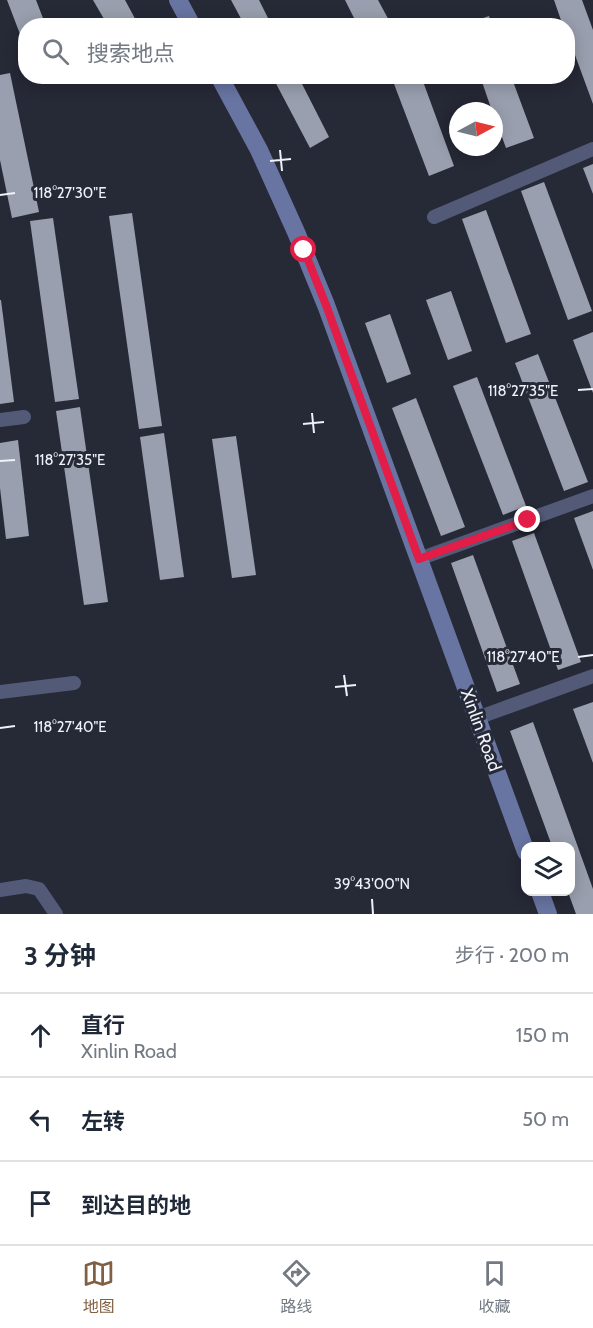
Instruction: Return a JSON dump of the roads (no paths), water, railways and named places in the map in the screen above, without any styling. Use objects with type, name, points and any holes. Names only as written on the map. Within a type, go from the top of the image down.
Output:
[{"type":"street","points":[[178,0],[188,18]]},
{"type":"street","name":"Xinlin Road","points":[[223,84],[259,150],[326,305],[521,842]]},
{"type":"street","points":[[434,217],[593,149]]},
{"type":"street","points":[[0,420],[24,417]]},
{"type":"street","points":[[419,559],[593,496]]},
{"type":"street","points":[[477,718],[593,676]]},
{"type":"street","points":[[0,692],[74,683]]},
{"type":"street","points":[[0,890],[26,886],[39,889],[56,914]]},
{"type":"street","points":[[542,896],[548,914]]}]
